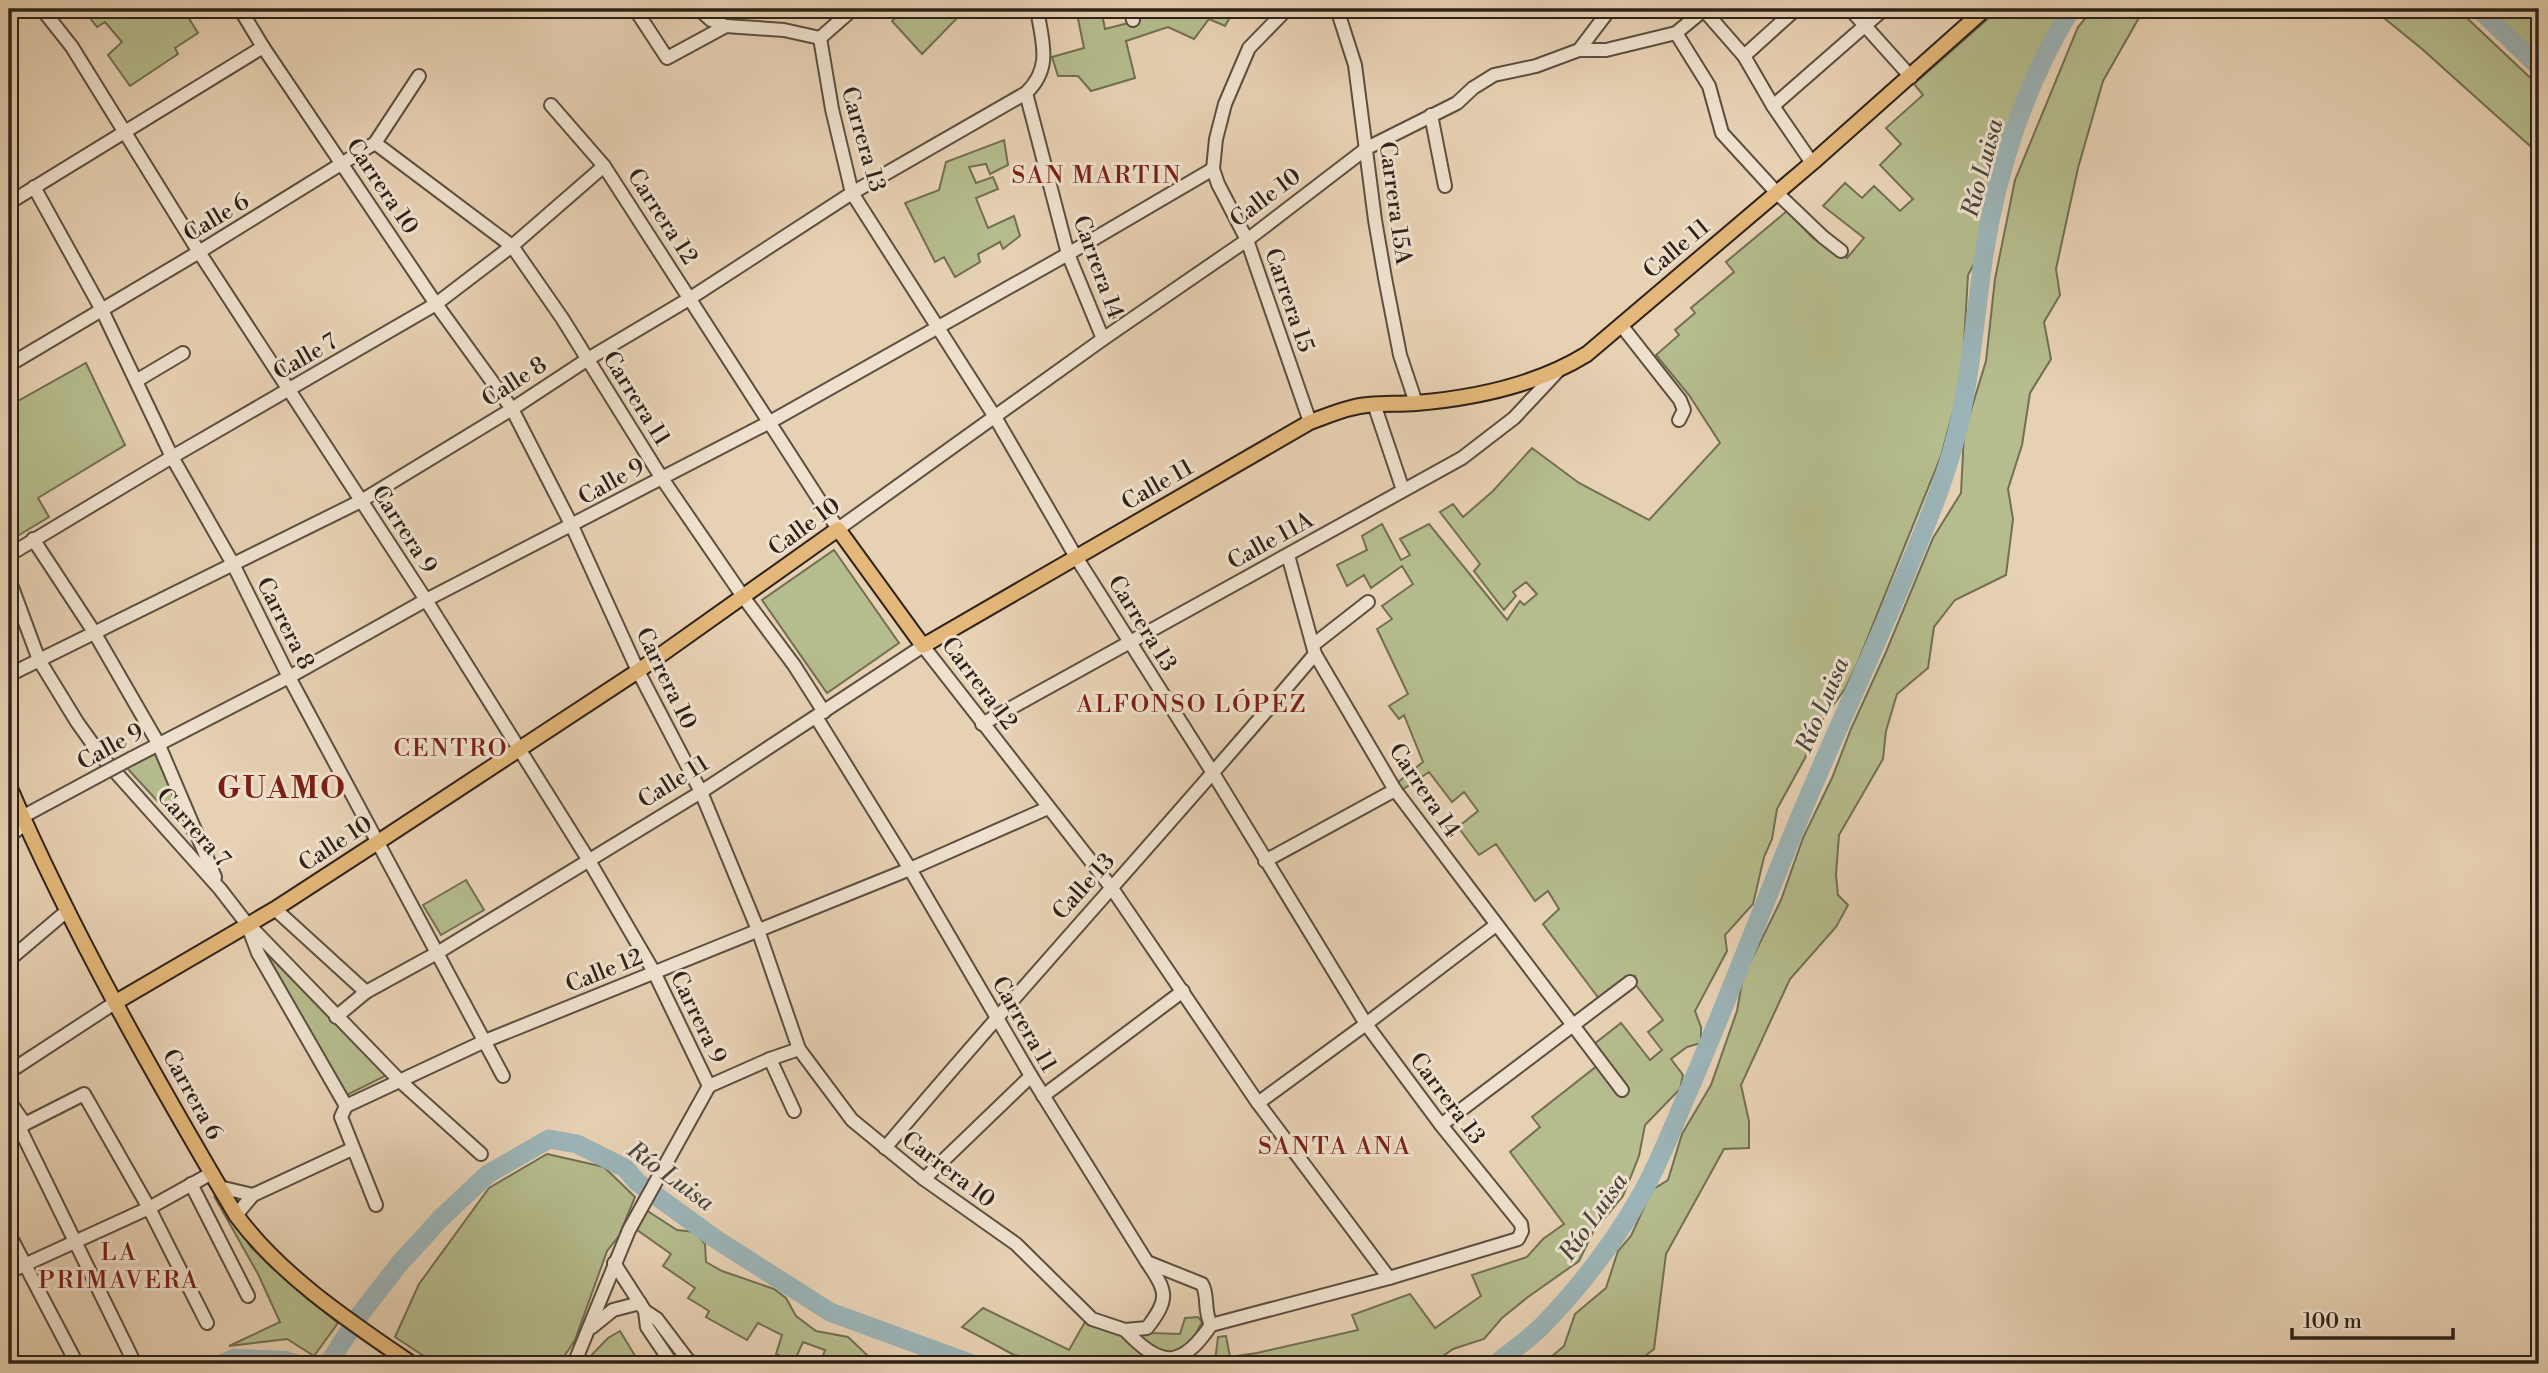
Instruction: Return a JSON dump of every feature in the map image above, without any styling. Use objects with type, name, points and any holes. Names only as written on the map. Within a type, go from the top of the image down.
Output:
[{"type":"main road","name":"Calle 11","points":[[923,646],[1310,422],[1352,408],[1374,404],[1416,403],[1502,389],[1560,368],[1587,354],[1812,163],[1985,9]]},
{"type":"main road","name":"Calle 10","points":[[116,1002],[275,909],[378,842],[638,671],[838,529]]},
{"type":"main road","name":"Carrera 12","points":[[838,529],[923,646]]},
{"type":"main road","name":"Carrera 6","points":[[9,786],[18,814],[116,1002],[236,1215],[257,1243],[332,1308],[406,1360]]},
{"type":"street","name":"Carrera 9","points":[[42,9],[72,47],[199,252],[426,600],[588,859],[654,972],[709,1086]]},
{"type":"street","name":"Carrera 10","points":[[240,9],[436,304],[512,409],[572,526],[638,671],[701,792],[758,930],[799,1049],[852,1120],[923,1179],[1016,1244],[1092,1319],[1125,1329]]},
{"type":"street","points":[[635,9],[667,58],[726,26]]},
{"type":"street","points":[[699,9],[711,20],[726,26],[784,30],[820,38],[853,9]]},
{"type":"street","points":[[1026,93],[1037,82],[1044,60],[1037,9]]},
{"type":"street","points":[[1213,169],[1216,139],[1226,104],[1249,48],[1287,9]]},
{"type":"street","name":"Carrera 15A","points":[[1337,9],[1355,65],[1375,219],[1400,355],[1416,403]]},
{"type":"street","points":[[1579,50],[1611,9]]},
{"type":"street","points":[[1579,50],[1606,50],[1676,33],[1704,9],[1744,56],[1773,106],[1812,163]]},
{"type":"street","points":[[1744,56],[1796,9]]},
{"type":"street","points":[[1850,9],[1911,77]]},
{"type":"street","points":[[1773,106],[1884,9]]},
{"type":"street","points":[[1676,33],[1709,86],[1722,133],[1777,193],[1823,237],[1841,250]]},
{"type":"street","name":"Carrera 13","points":[[820,38],[832,109],[852,192],[995,417],[1076,557],[1213,773],[1366,1024],[1441,1125],[1521,1224],[1522,1231],[1518,1239],[1389,1278]]},
{"type":"street","points":[[9,203],[263,47]]},
{"type":"street","name":"Calle 10","points":[[838,529],[1103,339],[1247,240],[1367,148],[1457,103],[1473,88],[1494,75],[1536,66],[1579,50]]},
{"type":"street","name":"Calle 6","points":[[9,365],[376,142],[419,76]]},
{"type":"street","name":"Calle 8","points":[[9,675],[361,501],[689,299],[852,192],[1026,93]]},
{"type":"street","name":"Carrera 14","points":[[1026,93],[1069,254],[1103,339]]},
{"type":"street","name":"Carrera 12","points":[[551,105],[604,166],[838,529]]},
{"type":"street","points":[[1432,115],[1445,186]]},
{"type":"street","name":"Carrera 11","points":[[376,142],[512,246],[588,359],[661,477],[744,598],[794,665],[820,715],[1031,1076],[1163,1287],[1161,1310],[1147,1328],[1125,1329]]},
{"type":"street","name":"Calle 7","points":[[9,555],[436,304],[512,246],[604,166]]},
{"type":"street","name":"Carrera 15","points":[[1213,169],[1247,240],[1310,422]]},
{"type":"street","name":"Calle 9","points":[[9,836],[18,814],[100,775],[289,677],[426,600],[770,422],[1069,254],[1213,169]]},
{"type":"street","name":"Carrera 8","points":[[34,187],[102,310],[172,457],[233,564],[289,677],[503,1076]]},
{"type":"street","points":[[1621,325],[1680,400],[1684,410],[1679,420]]},
{"type":"street","points":[[136,381],[183,353]]},
{"type":"street","name":"Calle 11A","points":[[982,724],[1462,458],[1514,418],[1560,368]]},
{"type":"street","points":[[1374,404],[1403,490]]},
{"type":"street","points":[[33,539],[94,632],[158,743],[220,889]]},
{"type":"street","name":"Carrera 14","points":[[1288,555],[1314,649],[1395,790],[1571,1026]]},
{"type":"street","name":"Carrera 7","points":[[9,579],[39,660],[77,722],[102,757],[220,889],[247,924],[258,953],[345,1106]]},
{"type":"street","name":"Calle 13","points":[[885,1148],[997,1015],[1213,773],[1314,649],[1368,602]]},
{"type":"street","name":"Carrera 12","points":[[923,646],[1111,887],[1258,1102],[1389,1278]]},
{"type":"street","name":"Calle 11","points":[[336,1017],[366,992],[437,953],[701,792],[923,646]]},
{"type":"street","points":[[1265,861],[1395,790]]},
{"type":"street","name":"Calle 12","points":[[345,1106],[485,1041],[909,869],[1048,808]]},
{"type":"street","points":[[9,960],[68,909]]},
{"type":"street","points":[[275,909],[366,992]]},
{"type":"street","points":[[247,924],[400,1081],[481,1154]]},
{"type":"street","points":[[1258,1102],[1496,925]]},
{"type":"street","points":[[1441,1125],[1630,982]]},
{"type":"street","points":[[1043,1096],[1183,991]]},
{"type":"street","name":"Calle 10","points":[[9,1072],[116,1002]]},
{"type":"street","points":[[1571,1026],[1622,1090]]},
{"type":"street","points":[[574,1364],[629,1230],[709,1086],[799,1049]]},
{"type":"street","points":[[770,1059],[794,1111]]},
{"type":"street","points":[[923,1179],[1031,1076]]},
{"type":"street","points":[[18,1128],[84,1094],[149,1208],[207,1323]]},
{"type":"street","points":[[9,1101],[18,1128],[135,1364]]},
{"type":"street","points":[[345,1106],[341,1117],[376,1205]]},
{"type":"street","points":[[236,1215],[253,1195],[352,1149]]},
{"type":"street","points":[[9,1272],[149,1208],[212,1173]]},
{"type":"street","points":[[191,1184],[248,1296]]},
{"type":"street","points":[[219,1187],[253,1195]]},
{"type":"street","points":[[9,1234],[77,1364]]},
{"type":"street","points":[[1147,1262],[1202,1284],[1205,1288],[1205,1312],[1211,1325]]},
{"type":"street","points":[[614,1263],[643,1307],[657,1319],[694,1364]]},
{"type":"street","points":[[1125,1329],[1138,1344],[1158,1356],[1174,1360],[1184,1355],[1200,1340],[1211,1325],[1389,1278]]},
{"type":"street","points":[[588,1332],[606,1314],[627,1305],[643,1307]]},
{"type":"street","points":[[643,1307],[647,1327],[672,1364]]},
{"type":"green space","points":[[83,9],[183,9],[198,33],[175,48],[178,54],[130,86],[108,55],[122,42],[105,22],[97,27]]},
{"type":"green space","points":[[905,9],[966,9],[922,54],[892,21]]},
{"type":"green space","points":[[1076,9],[1101,9],[1105,29],[1140,20],[1138,13],[1154,9],[1235,9],[1225,26],[1209,19],[1194,39],[1168,27],[1126,41],[1135,78],[1091,91],[1078,76],[1058,76],[1052,57],[1084,48]]},
{"type":"green space","points":[[1999,9],[2065,9],[2018,102],[2005,141],[1979,255],[1968,275],[1962,378],[1941,456],[1857,664],[1845,689],[1818,726],[1805,758],[1777,809],[1772,839],[1764,857],[1753,904],[1725,935],[1727,951],[1695,1011],[1701,1027],[1701,1043],[1687,1047],[1671,1059],[1683,1075],[1680,1089],[1645,1125],[1639,1156],[1623,1196],[1593,1232],[1579,1261],[1502,1318],[1484,1339],[1453,1349],[1432,1364],[1060,1364],[1014,1355],[962,1327],[983,1308],[1069,1350],[1089,1315],[1151,1333],[1180,1334],[1185,1318],[1198,1317],[1202,1322],[1191,1343],[1188,1363],[1215,1361],[1218,1337],[1226,1336],[1230,1357],[1358,1330],[1352,1315],[1410,1294],[1435,1328],[1481,1296],[1472,1275],[1527,1257],[1543,1239],[1564,1224],[1510,1152],[1540,1127],[1532,1117],[1598,1065],[1593,1045],[1621,1023],[1650,1060],[1662,1050],[1648,1032],[1663,1020],[1636,985],[1635,976],[1600,1000],[1543,924],[1559,909],[1548,891],[1535,901],[1496,844],[1479,855],[1458,827],[1478,811],[1464,792],[1452,802],[1429,772],[1402,790],[1397,783],[1423,762],[1404,715],[1399,719],[1389,706],[1408,694],[1377,629],[1392,619],[1382,606],[1413,584],[1402,566],[1371,588],[1364,575],[1347,586],[1337,565],[1367,550],[1362,536],[1382,524],[1401,560],[1410,555],[1400,539],[1429,524],[1507,620],[1520,601],[1524,605],[1537,594],[1526,582],[1513,592],[1516,596],[1504,610],[1474,571],[1480,564],[1440,512],[1453,504],[1463,517],[1493,491],[1532,448],[1579,483],[1649,520],[1720,443],[1689,395],[1656,355],[1679,335],[1675,330],[1695,313],[1691,308],[1734,272],[1726,262],[1787,211],[1813,238],[1847,258],[1864,238],[1823,206],[1845,183],[1862,198],[1874,186],[1900,211],[1913,199],[1880,165],[1901,144],[1886,128],[1923,95],[1914,84]]},
{"type":"green space","points":[[2093,9],[2144,9],[2103,81],[2078,168],[2056,269],[2060,295],[2044,322],[2051,359],[2030,393],[2022,445],[2008,489],[2013,519],[2006,575],[1955,600],[1934,627],[1928,668],[1897,694],[1886,731],[1883,759],[1839,835],[1836,875],[1838,895],[1848,905],[1836,927],[1790,979],[1741,1085],[1749,1121],[1749,1148],[1724,1149],[1666,1254],[1654,1349],[1635,1364],[1543,1364],[1564,1346],[1575,1314],[1606,1288],[1618,1251],[1631,1236],[1652,1190],[1668,1180],[1682,1134],[1711,1085],[1737,1011],[1743,977],[1781,900],[1803,838],[1832,778],[1933,538],[1961,493],[1964,433],[1986,361],[1995,279],[2015,180],[2078,27]]},
{"type":"green space","points":[[2373,9],[2455,9],[2468,19],[2539,86],[2539,154],[2422,49]]},
{"type":"green space","points":[[2490,9],[2539,9],[2539,59]]},
{"type":"green space","points":[[1004,140],[1008,165],[990,174],[986,164],[969,167],[976,183],[993,177],[998,189],[976,198],[988,228],[1014,216],[1020,236],[1003,249],[1000,242],[978,254],[980,262],[955,277],[944,257],[935,262],[905,203],[939,190],[946,162]]},
{"type":"green space","points":[[86,363],[125,445],[38,498],[49,517],[9,541],[9,406]]},
{"type":"green space","points":[[834,550],[899,643],[827,693],[762,600]]},
{"type":"green space","points":[[157,751],[207,855],[127,768]]},
{"type":"green space","points":[[466,880],[484,910],[441,935],[423,905]]},
{"type":"green space","points":[[257,923],[335,1019],[393,1072],[347,1095],[247,931]]},
{"type":"green space","points":[[547,1154],[604,1167],[635,1197],[619,1236],[607,1251],[575,1340],[559,1364],[436,1364],[395,1337],[419,1284],[489,1188]]},
{"type":"green space","points":[[214,1196],[251,1247],[338,1323],[314,1356],[287,1339],[229,1346],[280,1322],[258,1274]]},
{"type":"green space","points":[[646,1210],[677,1230],[695,1232],[705,1244],[706,1262],[722,1271],[774,1289],[786,1298],[796,1316],[816,1331],[848,1337],[868,1356],[889,1364],[820,1364],[825,1350],[803,1342],[794,1362],[776,1354],[782,1335],[758,1323],[747,1340],[706,1317],[709,1311],[688,1298],[695,1288],[663,1266],[671,1254],[633,1227]]},
{"type":"green space","points":[[620,1331],[640,1364],[583,1364],[608,1338]]},
{"type":"waterway","name":"Río Luisa","points":[[1496,1364],[1537,1331],[1556,1311],[1596,1264],[1620,1230],[1654,1170],[1703,1057],[1804,807],[1893,603],[1943,479],[1964,399],[1984,255],[2005,159],[2040,67],[2071,9]]},
{"type":"waterway","name":"Río Luisa","points":[[2479,9],[2539,67]]},
{"type":"waterway","name":"Río Luisa","points":[[328,1364],[361,1313],[400,1263],[442,1217],[488,1174],[549,1139],[577,1144],[625,1168],[637,1182],[717,1240],[830,1312],[972,1364]]},
{"type":"waterway","points":[[209,1364],[233,1354],[286,1356],[312,1364]]},
{"type":"district","name":"SAN MARTIN","points":[[1097,175]]},
{"type":"district","name":"ALFONSO LÓPEZ","points":[[1192,704]]},
{"type":"district","name":"CENTRO","points":[[451,748]]},
{"type":"district","name":"GUAMO","points":[[282,788]]},
{"type":"district","name":"SANTA ANA","points":[[1335,1146]]},
{"type":"district","name":"LA PRIMAVERA","points":[[119,1266]]}]
